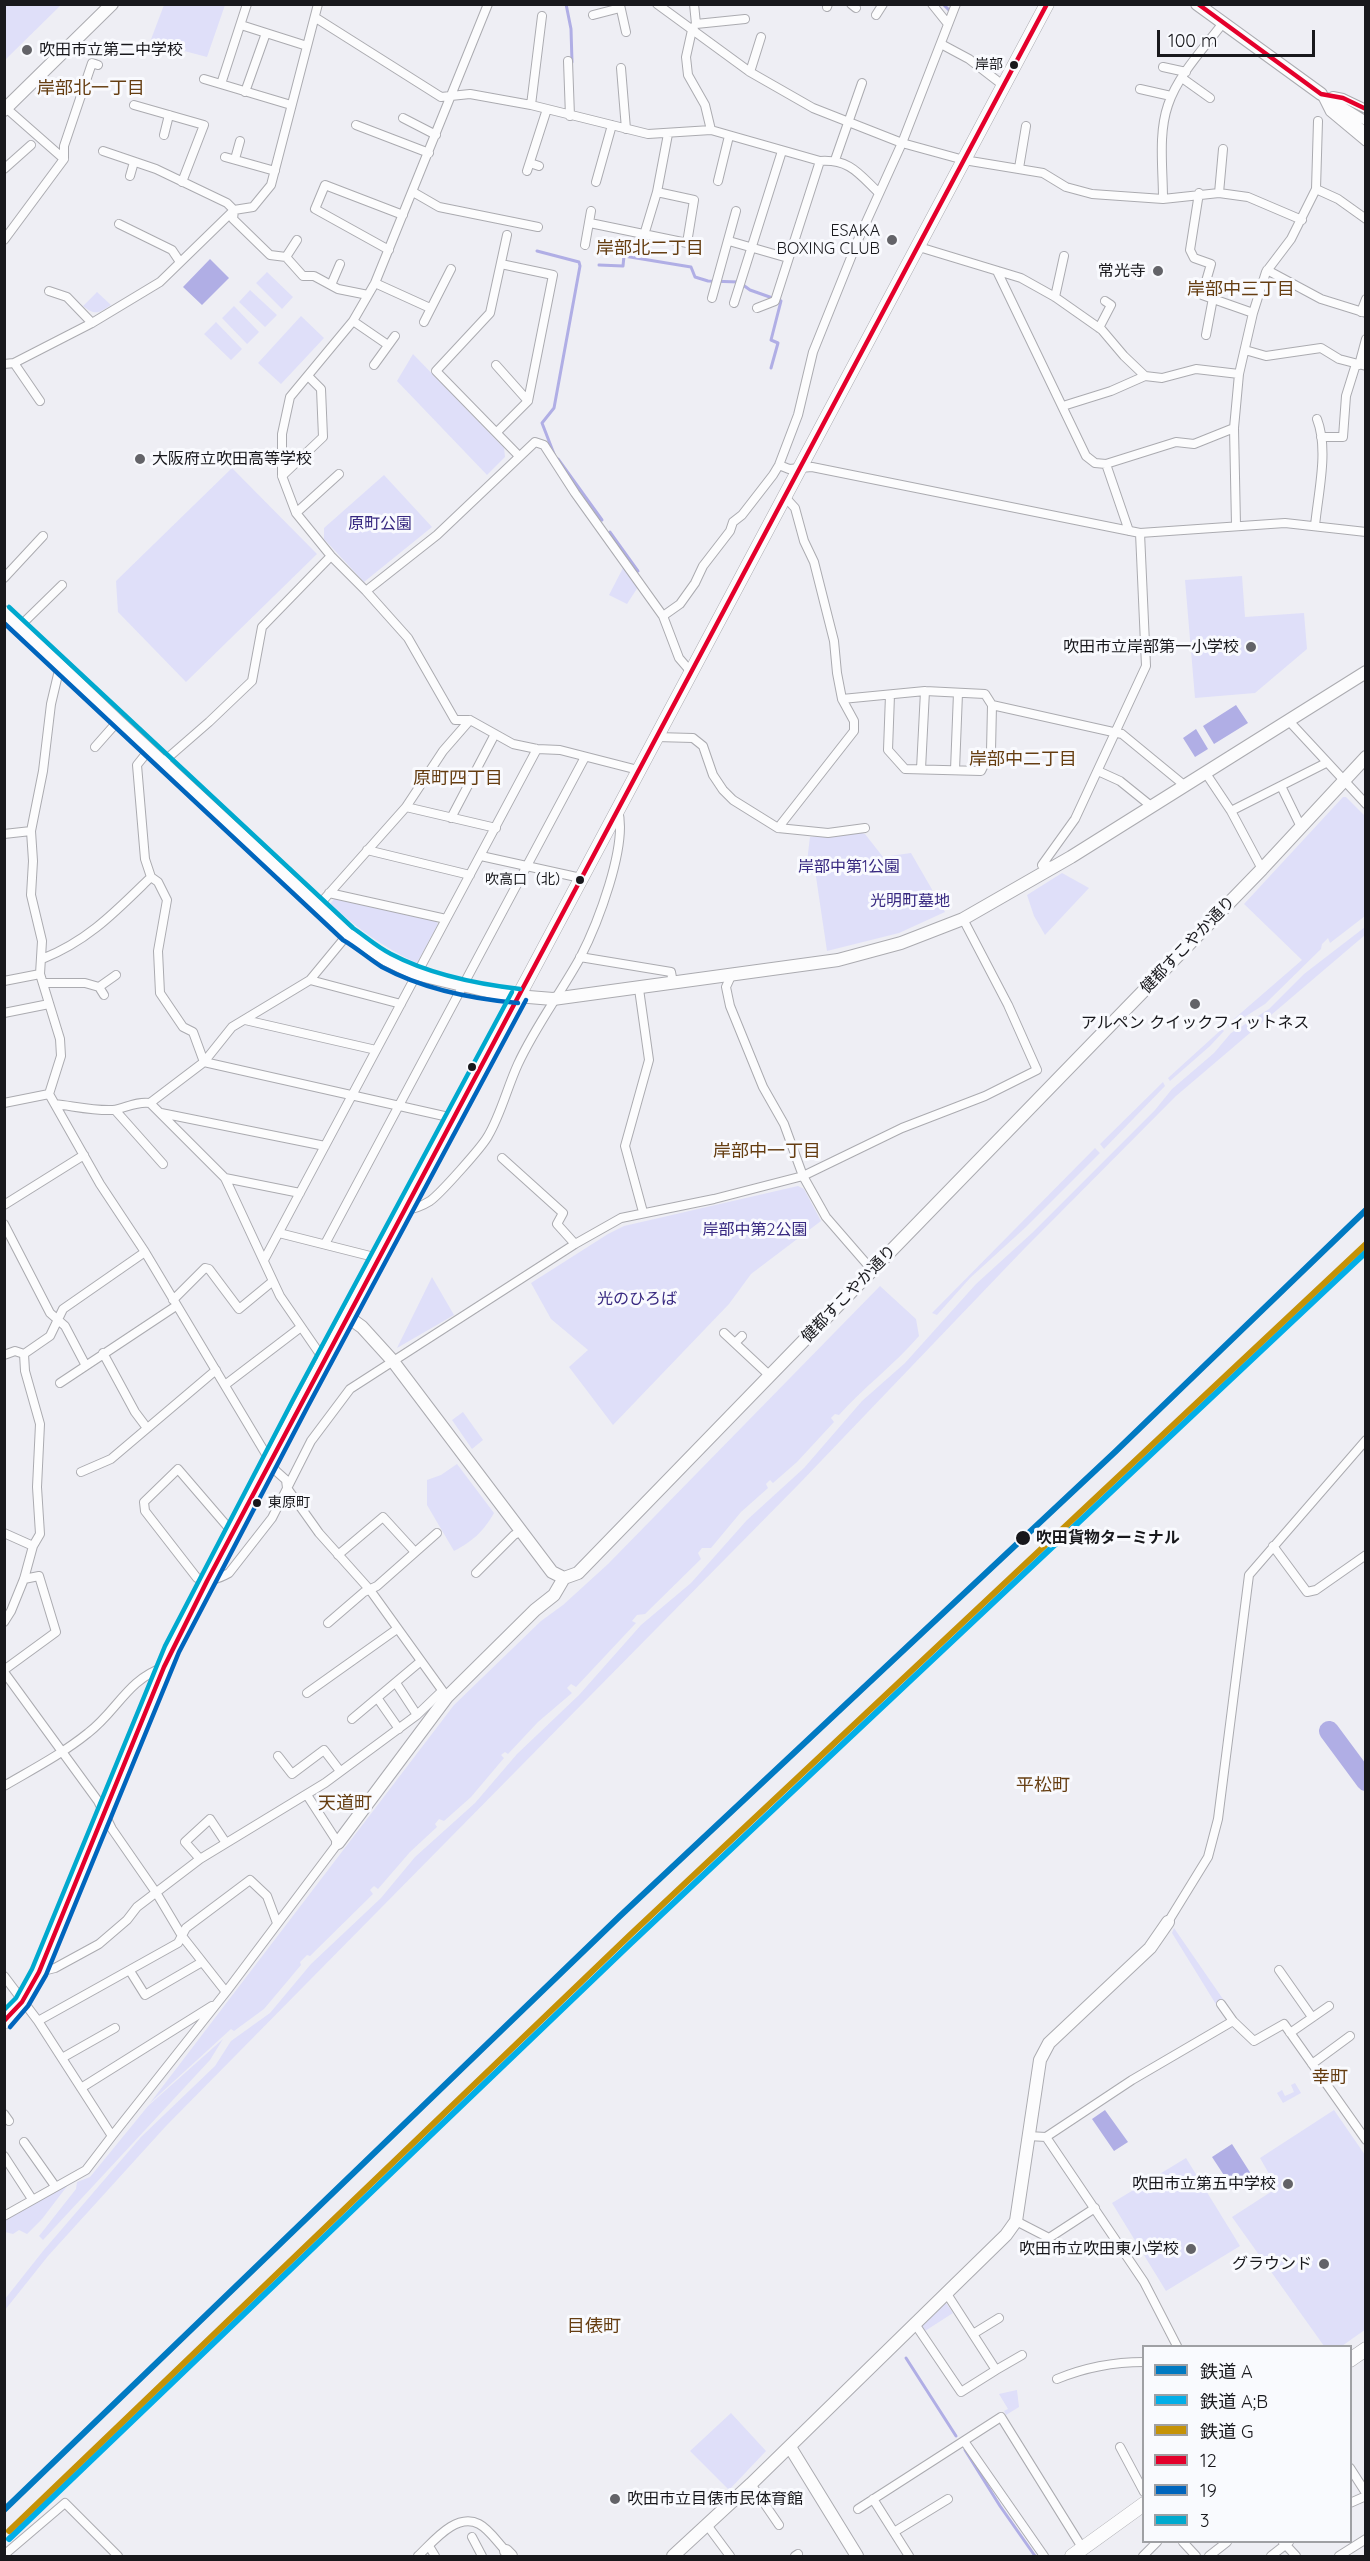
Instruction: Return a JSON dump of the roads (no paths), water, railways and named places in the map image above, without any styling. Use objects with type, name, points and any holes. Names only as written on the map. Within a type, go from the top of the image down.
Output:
[{"type":"main road","points":[[4,2022],[22,2002],[39,1972],[164,1667],[207,1581],[1047,4]]},
{"type":"main road","points":[[1352,2359],[1365,2349]]},
{"type":"main road","points":[[1078,2553],[1142,2507]]},
{"type":"street","points":[[63,159],[5,109],[112,4]]},
{"type":"street","points":[[221,84],[247,4]]},
{"type":"street","points":[[488,4],[375,283],[353,321],[290,397],[282,434],[282,476],[296,513],[331,556],[408,638],[455,720],[470,720],[513,744],[537,750],[560,750],[638,770]]},
{"type":"street","points":[[657,4],[694,27],[750,72],[813,108],[902,143],[964,160],[1043,173],[1065,187],[1092,194],[1163,199],[1199,194],[1248,193],[1302,220]]},
{"type":"street","points":[[694,4],[694,27],[686,57],[688,75],[705,105],[711,130]]},
{"type":"street","points":[[876,15],[883,4]]},
{"type":"street","points":[[932,4],[948,24]]},
{"type":"street","points":[[663,616],[680,604],[695,583],[703,566],[730,531],[733,522],[742,515],[779,465],[798,415],[813,352],[902,143],[956,4]]},
{"type":"street","points":[[1197,4],[1212,9],[1223,23],[1321,94],[1365,132]]},
{"type":"street","points":[[4,364],[14,363],[92,322],[160,282],[234,210],[253,207],[271,185],[316,18],[315,5]]},
{"type":"street","points":[[593,15],[620,6],[626,32]]},
{"type":"street","points":[[531,105],[542,16]]},
{"type":"street","points":[[316,18],[441,98],[470,94],[531,105],[572,118],[648,134],[711,130],[820,161],[835,160],[849,165],[879,193]]},
{"type":"street","points":[[694,27],[745,19]]},
{"type":"street","points":[[1163,199],[1163,125],[1171,96],[1223,23]]},
{"type":"street","points":[[241,25],[307,46]]},
{"type":"street","points":[[245,92],[266,33]]},
{"type":"street","points":[[750,72],[761,37]]},
{"type":"street","points":[[941,44],[969,59],[1004,86]]},
{"type":"street","points":[[568,62],[572,118]]},
{"type":"street","points":[[4,240],[63,159],[64,146],[92,63],[98,65]]},
{"type":"street","points":[[1163,67],[1184,75],[1210,98]]},
{"type":"street","points":[[621,68],[626,129]]},
{"type":"street","points":[[204,79],[291,105]]},
{"type":"street","points":[[835,160],[862,83]]},
{"type":"street","points":[[1140,89],[1171,96]]},
{"type":"street","points":[[1321,94],[1343,98],[1365,109]]},
{"type":"street","points":[[1321,94],[1340,103],[1365,121]]},
{"type":"street","points":[[1321,94],[1330,112],[1365,142]]},
{"type":"street","points":[[134,105],[204,125],[182,182]]},
{"type":"street","points":[[532,166],[547,109]]},
{"type":"street","points":[[164,135],[169,115]]},
{"type":"street","points":[[403,118],[436,135]]},
{"type":"street","points":[[1236,525],[1234,428],[1239,374],[1253,313],[1267,270],[1291,239],[1316,189],[1318,121]]},
{"type":"street","points":[[356,125],[429,153]]},
{"type":"street","points":[[596,182],[612,125]]},
{"type":"street","points":[[1019,168],[1026,126]]},
{"type":"street","points":[[644,235],[657,192],[668,134]]},
{"type":"street","points":[[718,181],[729,136]]},
{"type":"street","points":[[235,159],[240,141]]},
{"type":"street","points":[[4,169],[30,145]]},
{"type":"street","points":[[1219,193],[1223,149]]},
{"type":"street","points":[[103,151],[182,182],[227,203],[234,210]]},
{"type":"street","points":[[734,303],[750,246],[782,151]]},
{"type":"street","points":[[225,157],[275,171]]},
{"type":"street","points":[[757,308],[776,298],[820,161]]},
{"type":"street","points":[[130,176],[134,162]]},
{"type":"street","points":[[388,250],[315,209],[325,185],[403,215]]},
{"type":"street","points":[[1316,189],[1338,199],[1365,219]]},
{"type":"street","points":[[413,192],[440,207],[538,227]]},
{"type":"street","points":[[590,223],[687,243],[694,200],[657,192]]},
{"type":"street","points":[[1199,194],[1190,250],[1194,258],[1211,264],[1202,295],[1253,313]]},
{"type":"street","points":[[234,210],[232,219],[270,255],[286,257],[303,276],[314,276],[331,285],[368,296]]},
{"type":"street","points":[[712,298],[736,211]]},
{"type":"street","points":[[585,245],[591,212]]},
{"type":"street","points":[[119,224],[172,250],[180,262]]},
{"type":"street","points":[[507,235],[490,313],[436,370],[519,456]]},
{"type":"street","points":[[286,257],[297,240]]},
{"type":"street","points":[[729,241],[788,258]]},
{"type":"street","points":[[919,247],[1021,278],[1055,297],[1099,328],[1146,376]]},
{"type":"street","points":[[1055,297],[1064,256]]},
{"type":"street","points":[[331,285],[340,264]]},
{"type":"street","points":[[497,432],[528,401],[553,275],[501,264]]},
{"type":"street","points":[[424,322],[430,308],[450,282],[451,269]]},
{"type":"street","points":[[1267,270],[1321,299],[1363,312],[1365,299]]},
{"type":"street","points":[[997,271],[1086,456],[1095,463],[1106,464],[1176,442],[1194,444],[1234,428]]},
{"type":"street","points":[[375,283],[430,308]]},
{"type":"street","points":[[48,291],[67,297],[92,322]]},
{"type":"street","points":[[1206,335],[1213,298]]},
{"type":"street","points":[[1099,328],[1111,304],[1105,301]]},
{"type":"street","points":[[353,321],[388,345]]},
{"type":"street","points":[[374,365],[395,336]]},
{"type":"street","points":[[1321,436],[1343,437],[1346,396],[1360,365],[1365,339]]},
{"type":"street","points":[[1245,350],[1266,356],[1321,348],[1339,359],[1360,365]]},
{"type":"street","points":[[14,363],[40,401]]},
{"type":"street","points":[[496,365],[528,401]]},
{"type":"street","points":[[1063,406],[1111,391],[1146,376],[1162,378],[1196,369],[1239,374]]},
{"type":"street","points":[[282,476],[323,437],[321,389],[308,376]]},
{"type":"street","points":[[1315,526],[1321,436],[1321,426],[1317,419]]},
{"type":"street","points":[[366,591],[437,535],[535,442],[544,445],[575,493],[663,616],[679,658],[691,672]]},
{"type":"street","points":[[1106,464],[1129,531]]},
{"type":"street","points":[[779,465],[789,469],[812,468],[1140,533],[1285,523],[1365,532]]},
{"type":"street","points":[[296,513],[339,474]]},
{"type":"street","points":[[778,828],[854,731],[854,721],[842,699],[834,641],[814,562],[804,541],[795,508],[785,497]]},
{"type":"street","points":[[1054,866],[1042,865],[1075,819],[1146,666],[1140,533]]},
{"type":"street","points":[[4,578],[43,536]]},
{"type":"street","points":[[163,762],[252,681],[262,627],[331,556]]},
{"type":"street","points":[[19,627],[63,585]]},
{"type":"street","points":[[4,612],[348,934],[385,959],[416,974],[504,995],[553,999],[838,960],[901,943],[963,919],[1054,866],[1365,672]]},
{"type":"street","points":[[60,666],[51,704],[43,771],[30,831],[33,861],[31,895],[42,941],[40,974],[60,1039],[61,1056],[49,1094],[271,1462],[286,1480],[287,1488],[319,1533],[370,1590],[445,1694]]},
{"type":"street","points":[[842,699],[925,691],[985,694],[992,705],[992,751],[981,771],[905,769],[888,750],[890,695]]},
{"type":"street","points":[[921,769],[925,691]]},
{"type":"street","points":[[955,770],[958,693]]},
{"type":"street","points":[[992,705],[1122,734],[1184,785]]},
{"type":"street","points":[[318,906],[406,807],[443,751],[470,720]]},
{"type":"street","points":[[1288,720],[1365,804]]},
{"type":"street","points":[[95,747],[118,721]]},
{"type":"street","points":[[451,818],[495,734]]},
{"type":"street","points":[[656,737],[693,738],[703,746],[713,775],[723,790],[733,800],[778,828],[828,833],[864,828]]},
{"type":"street","points":[[149,750],[137,765],[145,859],[151,877],[158,882],[167,900],[158,951],[160,993],[183,1027],[193,1032],[204,1062]]},
{"type":"street","points":[[264,1260],[537,750]]},
{"type":"street","name":"健都すこやか通り","points":[[564,1578],[579,1573],[1262,869],[1365,756]]},
{"type":"street","points":[[325,1244],[585,757]]},
{"type":"street","points":[[1231,811],[1326,763]]},
{"type":"street","points":[[1098,771],[1120,781],[1151,806]]},
{"type":"street","points":[[1205,772],[1231,811],[1262,869]]},
{"type":"street","points":[[1281,786],[1301,827]]},
{"type":"street","points":[[406,807],[496,828]]},
{"type":"street","points":[[405,1210],[417,1208],[432,1200],[488,1137],[518,1065],[553,999],[580,957],[612,877],[622,823],[618,808]]},
{"type":"street","points":[[4,834],[30,831]]},
{"type":"street","points":[[367,850],[470,875]]},
{"type":"street","points":[[481,856],[581,878]]},
{"type":"street","points":[[42,959],[67,949],[105,923],[151,877]]},
{"type":"street","points":[[329,893],[446,919]]},
{"type":"street","points":[[232,1533],[178,1469],[144,1502],[145,1511],[197,1578],[207,1581],[220,1578],[229,1573],[272,1518],[312,1441],[350,1389],[575,1244],[621,1218],[714,1199],[803,1176],[902,1128],[985,1096],[1037,1070],[1008,1005],[963,919]]},
{"type":"street","points":[[150,1103],[204,1062],[232,1027],[310,980],[348,934]]},
{"type":"street","points":[[580,957],[671,972],[673,983]]},
{"type":"street","points":[[4,981],[40,974]]},
{"type":"street","points":[[44,983],[85,983],[102,991],[116,975]]},
{"type":"street","points":[[731,976],[726,987],[730,1006],[763,1087],[784,1124],[803,1176],[826,1217],[872,1270]]},
{"type":"street","points":[[310,980],[401,1004]]},
{"type":"street","points":[[639,988],[649,1060],[625,1146],[643,1212]]},
{"type":"street","points":[[4,1013],[49,1004]]},
{"type":"street","points":[[245,1020],[376,1050]]},
{"type":"street","points":[[204,1062],[453,1118]]},
{"type":"street","points":[[4,1103],[49,1094]]},
{"type":"street","points":[[55,1104],[115,1110],[139,1102],[150,1103],[161,1113],[225,1178],[280,1296],[324,1360]]},
{"type":"street","points":[[115,1110],[163,1164]]},
{"type":"street","points":[[161,1113],[325,1146]]},
{"type":"street","points":[[4,1205],[84,1155]]},
{"type":"street","points":[[502,1158],[563,1213],[557,1224],[575,1244]]},
{"type":"street","points":[[225,1178],[300,1193]]},
{"type":"street","points":[[4,1224],[50,1313],[65,1326],[85,1364]]},
{"type":"street","points":[[279,1233],[378,1258]]},
{"type":"street","points":[[24,1354],[50,1336],[63,1309],[145,1252]]},
{"type":"street","points":[[60,1383],[175,1303],[205,1268],[209,1269],[239,1309],[273,1281]]},
{"type":"street","points":[[39,1972],[55,1968],[99,1944],[128,1920],[137,1907],[200,1859],[307,1795],[399,1729],[445,1694],[554,1595],[564,1578],[552,1572],[520,1532],[392,1360],[362,1327],[348,1317]]},
{"type":"street","points":[[225,1385],[301,1327]]},
{"type":"street","points":[[724,1333],[738,1340],[769,1375]]},
{"type":"street","points":[[4,1355],[15,1351],[24,1354]]},
{"type":"street","points":[[103,1353],[135,1412],[147,1428]]},
{"type":"street","points":[[4,1622],[12,1611],[33,1546],[40,1534],[37,1487],[40,1424],[25,1371],[24,1354]]},
{"type":"street","points":[[81,1472],[111,1459],[216,1370]]},
{"type":"street","points":[[673,2556],[790,2447],[947,2294],[1006,2235],[1016,2221],[1040,2060],[1049,2043],[1150,1948],[1208,1857],[1218,1820],[1249,1575],[1365,1440]]},
{"type":"street","points":[[338,1555],[383,1517],[415,1552]]},
{"type":"street","points":[[476,1573],[514,1535],[520,1532]]},
{"type":"street","points":[[4,1533],[33,1546]]},
{"type":"street","points":[[328,1623],[437,1533]]},
{"type":"street","points":[[1273,1546],[1307,1592],[1316,1590],[1365,1555]]},
{"type":"street","points":[[24,1579],[39,1576],[56,1632],[4,1671],[98,1801],[112,1829],[157,1894],[182,1936],[226,1992]]},
{"type":"street","points":[[308,1693],[397,1629]]},
{"type":"street","points":[[352,1719],[421,1661]]},
{"type":"street","points":[[4,1786],[62,1752],[90,1732],[133,1684],[149,1672],[164,1667]]},
{"type":"street","points":[[396,1683],[417,1715]]},
{"type":"street","points":[[4,2216],[86,2170],[226,1992],[338,1843],[445,1694]]},
{"type":"street","points":[[378,1699],[399,1729]]},
{"type":"street","points":[[278,1755],[292,1774],[324,1750],[340,1771]]},
{"type":"street","points":[[307,1795],[338,1843]]},
{"type":"street","points":[[200,1859],[185,1842],[210,1819],[226,1843]]},
{"type":"street","points":[[38,2021],[178,1943],[186,1928],[250,1880],[267,1896],[277,1923]]},
{"type":"street","points":[[130,1971],[145,1995],[202,1962]]},
{"type":"street","points":[[1280,1970],[1312,2017]]},
{"type":"street","points":[[4,1976],[38,2021],[112,2136]]},
{"type":"street","points":[[81,2088],[217,2003]]},
{"type":"street","points":[[1221,2004],[1233,2021],[1254,2040],[1284,2024],[1365,2140]]},
{"type":"street","points":[[1290,2033],[1329,2006]]},
{"type":"street","points":[[1028,2136],[1046,2137],[1132,2080],[1233,2021]]},
{"type":"street","points":[[62,2058],[115,2028]]},
{"type":"street","points":[[1312,2064],[1350,2036]]},
{"type":"street","points":[[1046,2137],[1144,2282],[1176,2345]]},
{"type":"street","points":[[24,2142],[55,2186]]},
{"type":"street","points":[[4,2156],[32,2199]]},
{"type":"street","points":[[1016,2221],[1049,2238],[1095,2208]]},
{"type":"street","points":[[947,2294],[996,2370]]},
{"type":"street","points":[[974,2334],[999,2318]]},
{"type":"street","points":[[915,2324],[961,2392],[1022,2355]]},
{"type":"street","points":[[1057,2379],[1081,2369],[1102,2364],[1142,2362]]},
{"type":"street","points":[[858,2509],[1001,2417],[1078,2553]]},
{"type":"street","points":[[964,2441],[1044,2556]]},
{"type":"street","points":[[790,2447],[857,2556]]},
{"type":"street","points":[[1120,2447],[1142,2490]]},
{"type":"street","points":[[1352,2472],[1365,2495]]},
{"type":"street","points":[[751,2484],[779,2525]]},
{"type":"street","points":[[873,2499],[909,2556]]},
{"type":"street","points":[[894,2532],[948,2499]]},
{"type":"street","points":[[4,2555],[65,2503],[118,2556]]},
{"type":"street","points":[[418,2556],[455,2524],[468,2520],[481,2524],[508,2554]]},
{"type":"street","points":[[707,2525],[730,2556]]},
{"type":"street","points":[[472,2537],[482,2556]]},
{"type":"street","points":[[1339,2556],[1365,2539]]},
{"type":"street","points":[[1185,2543],[1196,2556]]},
{"type":"street","points":[[1209,2556],[1225,2543]]},
{"type":"street","points":[[1271,2556],[1285,2543]]},
{"type":"street","points":[[1287,2543],[1296,2556]]},
{"type":"street","points":[[429,2546],[435,2556]]},
{"type":"water","points":[[210,259],[229,278],[202,305],[183,287]]},
{"type":"water","points":[[1236,705],[1248,723],[1214,744],[1203,726]]},
{"type":"water","points":[[1196,729],[1208,749],[1195,757],[1183,738]]},
{"type":"water","points":[[1105,2110],[1128,2142],[1114,2151],[1092,2119]]},
{"type":"water","points":[[1232,2144],[1253,2177],[1233,2189],[1212,2157]]},
{"type":"waterway","points":[[566,4],[571,29],[572,62]]},
{"type":"waterway","points":[[943,4],[949,10]]},
{"type":"waterway","points":[[537,251],[579,262],[580,266],[554,408],[542,423],[554,454]]},
{"type":"waterway","points":[[599,265],[623,266],[624,256],[691,267],[695,277],[708,281],[739,282],[750,290],[781,301],[771,340],[778,343],[771,368]]},
{"type":"waterway","points":[[558,459],[602,520]]},
{"type":"waterway","points":[[610,532],[638,571]]},
{"type":"waterway","points":[[1329,1731],[1366,1781]]},
{"type":"waterway","points":[[906,2358],[956,2436]]},
{"type":"waterway","points":[[965,2450],[1035,2556]]},
{"type":"rail line","name":"A","points":[[4,2510],[620,1916],[1115,1452],[1366,1210]]},
{"type":"rail line","name":"G","points":[[9,2531],[630,1935],[1366,1244]]},
{"type":"rail line","name":"A;B","points":[[9,2539],[630,1944],[1366,1252]]},
{"type":"place","name":"吹田市立第二中学校","points":[[27,50]]},
{"type":"place","name":"岸部","points":[[1014,65]]},
{"type":"place","name":"ESAKA BOXING CLUB","points":[[892,240]]},
{"type":"place","name":"常光寺","points":[[1158,271]]},
{"type":"place","name":"大阪府立吹田高等学校","points":[[140,459]]},
{"type":"place","name":"吹田市立岸部第一小学校","points":[[1251,647]]},
{"type":"place","name":"吹高口（北）","points":[[580,880]]},
{"type":"place","name":"アルペン クイックフィットネス","points":[[1195,1004]]},
{"type":"place","name":"東原町","points":[[257,1503]]},
{"type":"place","name":"吹田貨物ターミナル","points":[[1023,1538]]},
{"type":"place","name":"吹田市立第五中学校","points":[[1288,2184]]},
{"type":"place","name":"吹田市立吹田東小学校","points":[[1191,2249]]},
{"type":"place","name":"グラウンド","points":[[1324,2264]]},
{"type":"place","name":"吹田市立目俵市民体育館","points":[[615,2499]]},
{"type":"district","name":"岸部北一丁目","points":[[91,89]]},
{"type":"district","name":"岸部北二丁目","points":[[650,249]]},
{"type":"district","name":"岸部中三丁目","points":[[1241,290]]},
{"type":"district","name":"岸部中二丁目","points":[[1023,760]]},
{"type":"district","name":"原町四丁目","points":[[458,779]]},
{"type":"district","name":"岸部中一丁目","points":[[767,1152]]},
{"type":"district","name":"平松町","points":[[1043,1786]]},
{"type":"district","name":"天道町","points":[[345,1804]]},
{"type":"district","name":"幸町","points":[[1330,2078]]},
{"type":"district","name":"目俵町","points":[[594,2327]]},
{"type":"park label","name":"原町公園","points":[[380,524]]},
{"type":"park label","name":"岸部中第1公園","points":[[849,867]]},
{"type":"park label","name":"光明町墓地","points":[[910,901]]},
{"type":"park label","name":"岸部中第2公園","points":[[755,1230]]},
{"type":"park label","name":"光のひろば","points":[[637,1299]]}]
